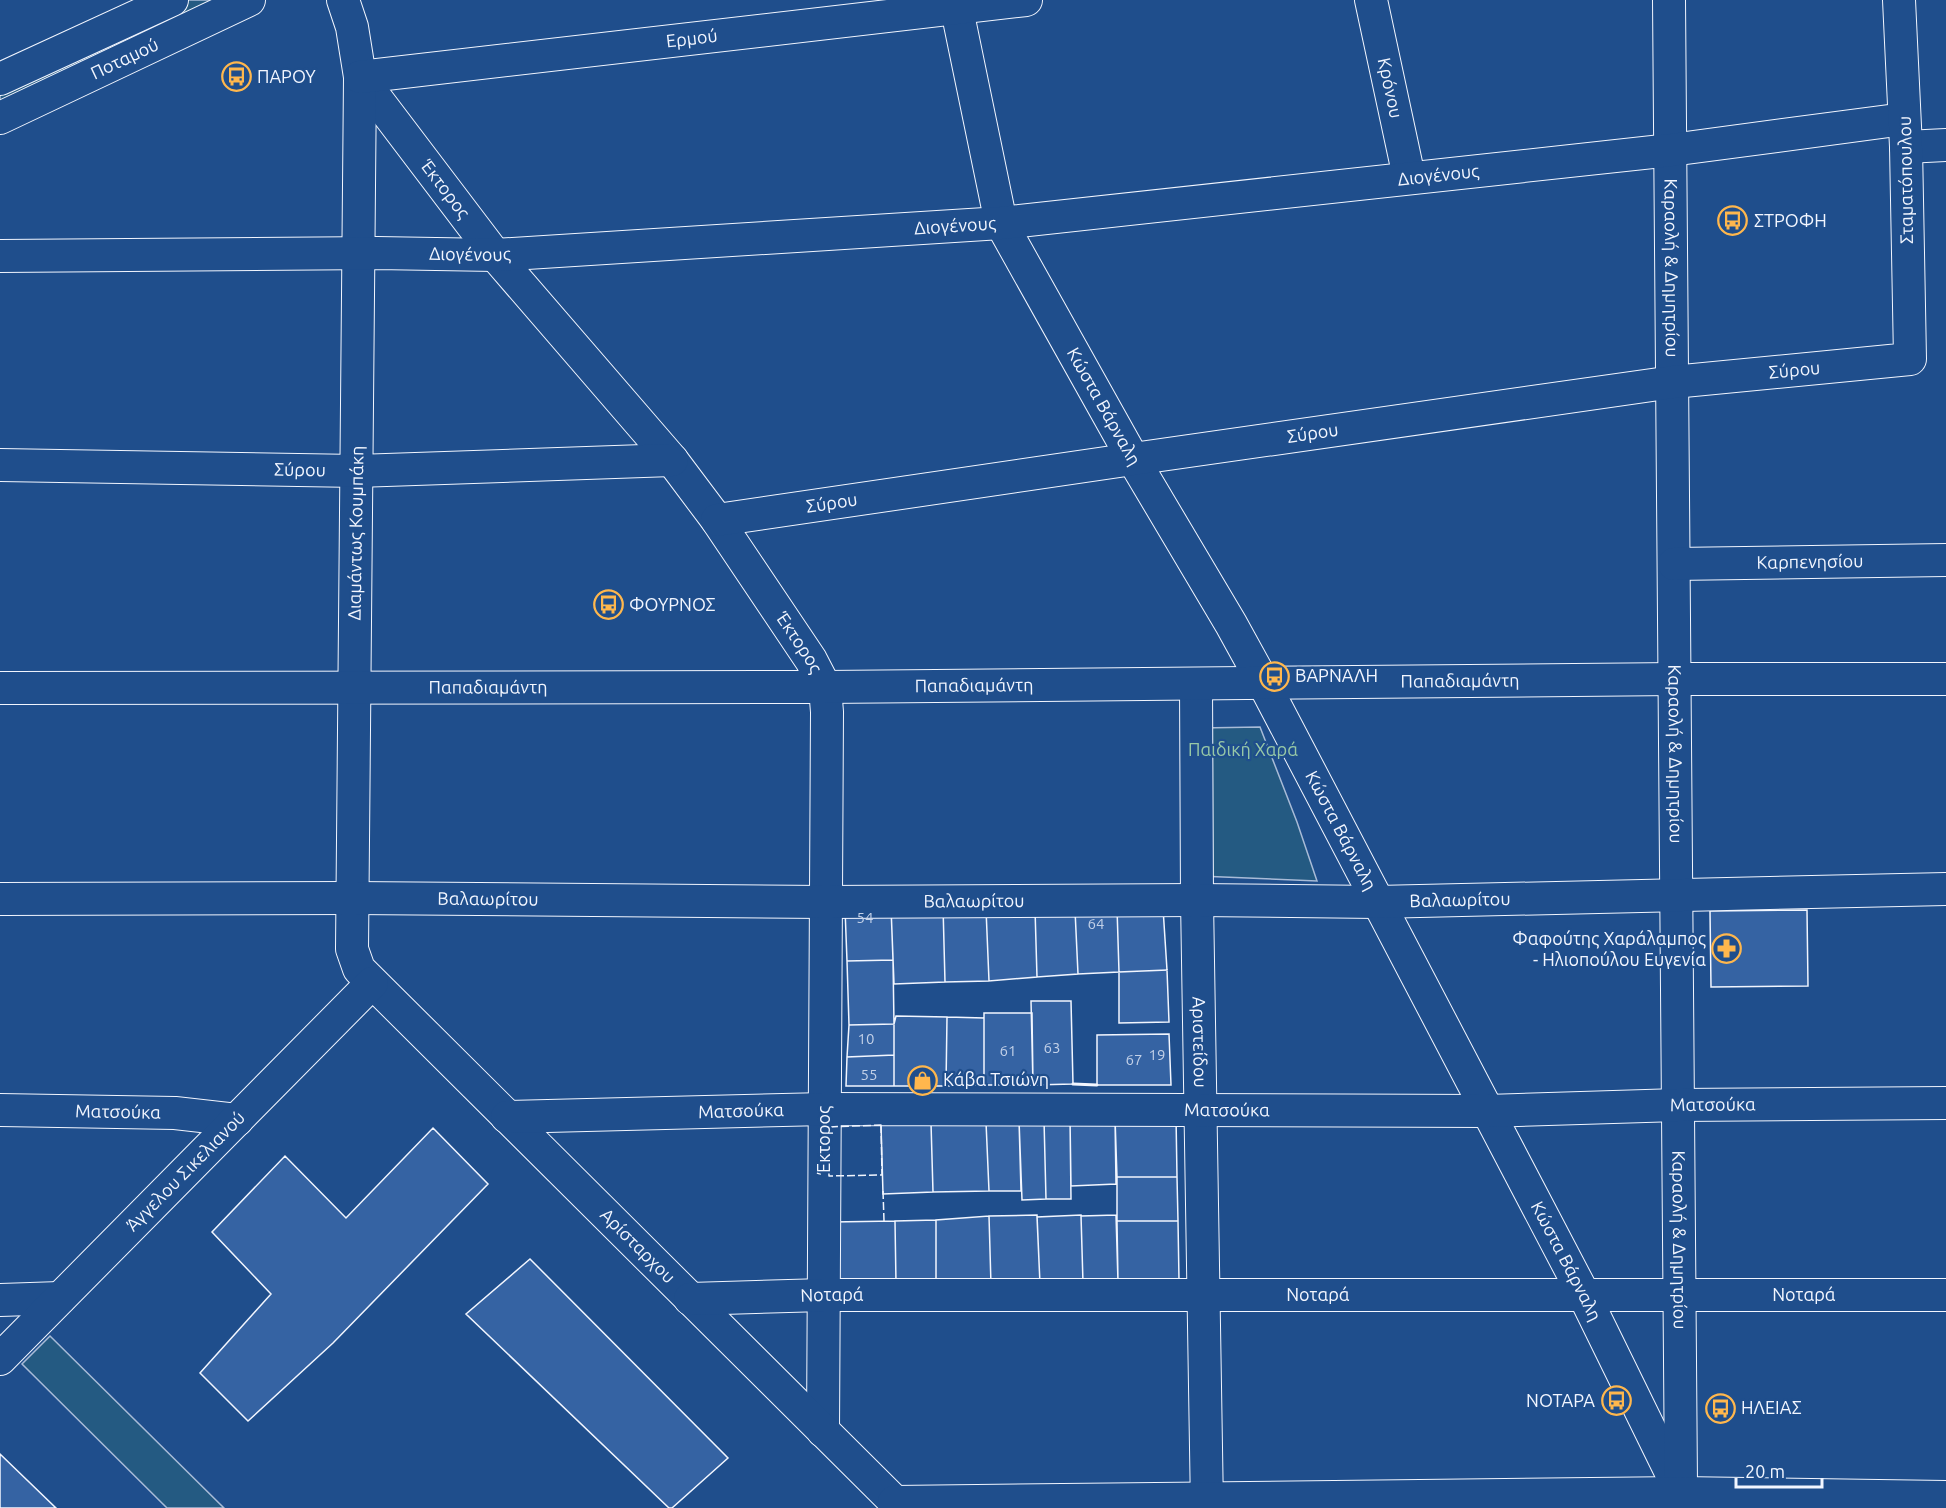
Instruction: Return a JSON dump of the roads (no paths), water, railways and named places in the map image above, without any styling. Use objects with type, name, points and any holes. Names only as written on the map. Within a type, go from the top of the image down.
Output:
[{"type":"street","name":"Ποταμού","points":[[0,79],[172,0]]},
{"type":"street","name":"Ποταμού","points":[[0,118],[249,0]]},
{"type":"street","name":"Έκτορος","points":[[344,0],[352,27],[360,77],[495,255],[672,460],[717,520],[811,660],[825,687],[827,712],[824,1431]]},
{"type":"street","name":"Ερμού","points":[[360,77],[956,4],[1026,0]]},
{"type":"street","name":"Κρόνου","points":[[1371,0],[1409,177]]},
{"type":"street","name":"Καραολή & Δημητρίου","points":[[1669,0],[1681,1501]]},
{"type":"street","name":"Σταματόπουλου","points":[[1899,0],[1905,133],[1910,359]]},
{"type":"street","name":"Κώστα Βάρναλη","points":[[956,4],[1001,223],[1133,459],[1264,684],[1584,1295],[1681,1501]]},
{"type":"street","name":"Διαμάντως Κουμπάκη","points":[[360,77],[352,949],[359,969],[372,983]]},
{"type":"street","name":"Διογένους","points":[[0,256],[495,255],[1001,223],[1671,150],[1905,133],[1946,145]]},
{"type":"street","name":"Σύρου","points":[[717,520],[1672,382],[1910,359]]},
{"type":"street","name":"Σύρου","points":[[0,465],[357,471],[672,460]]},
{"type":"street","name":"Καρπενησίου","points":[[1674,564],[1946,560]]},
{"type":"street","name":"Παπαδιαμάντη","points":[[0,688],[825,687],[1675,679],[1946,679]]},
{"type":"street","name":"Αριστείδου","points":[[1196,684],[1197,900],[1207,1503]]},
{"type":"street","name":"Βαλαωρίτου","points":[[0,899],[1377,902],[1946,889]]},
{"type":"street","name":"Αρίσταρχου","points":[[372,983],[898,1505]]},
{"type":"street","name":"Άγγελου Σικελιανού","points":[[0,1359],[372,983]]},
{"type":"street","name":"Ματσούκα","points":[[507,1117],[824,1109],[1486,1110],[1678,1104],[1946,1103]]},
{"type":"street","name":"Ματσούκα","points":[[0,1110],[175,1113],[237,1120]]},
{"type":"street","name":"Νοταρά","points":[[690,1299],[824,1295],[1946,1295]]},
{"type":"street","points":[[0,1300],[60,1298]]},
{"type":"street","points":[[898,1505],[1681,1501],[1946,1497]]},
{"type":"place","name":"ΠΑΡΟΥ","points":[[236,77]]},
{"type":"place","name":"ΣΤΡΟΦΗ","points":[[1733,221]]},
{"type":"place","name":"ΦΟΥΡΝΟΣ","points":[[608,605]]},
{"type":"place","name":"ΒΑΡΝΑΛΗ","points":[[1274,676]]},
{"type":"place","name":"Φαφούτης Χαράλαμπος - Ηλιοπούλου Ευγενία","points":[[1727,949]]},
{"type":"place","name":"Κάβα Τσιώνη","points":[[922,1080]]},
{"type":"place","name":"ΝΟΤΑΡΑ","points":[[1616,1401]]},
{"type":"place","name":"ΗΛΕΙΑΣ","points":[[1720,1408]]},
{"type":"park label","name":"Παιδική Χαρά","points":[[1243,750]]}]
